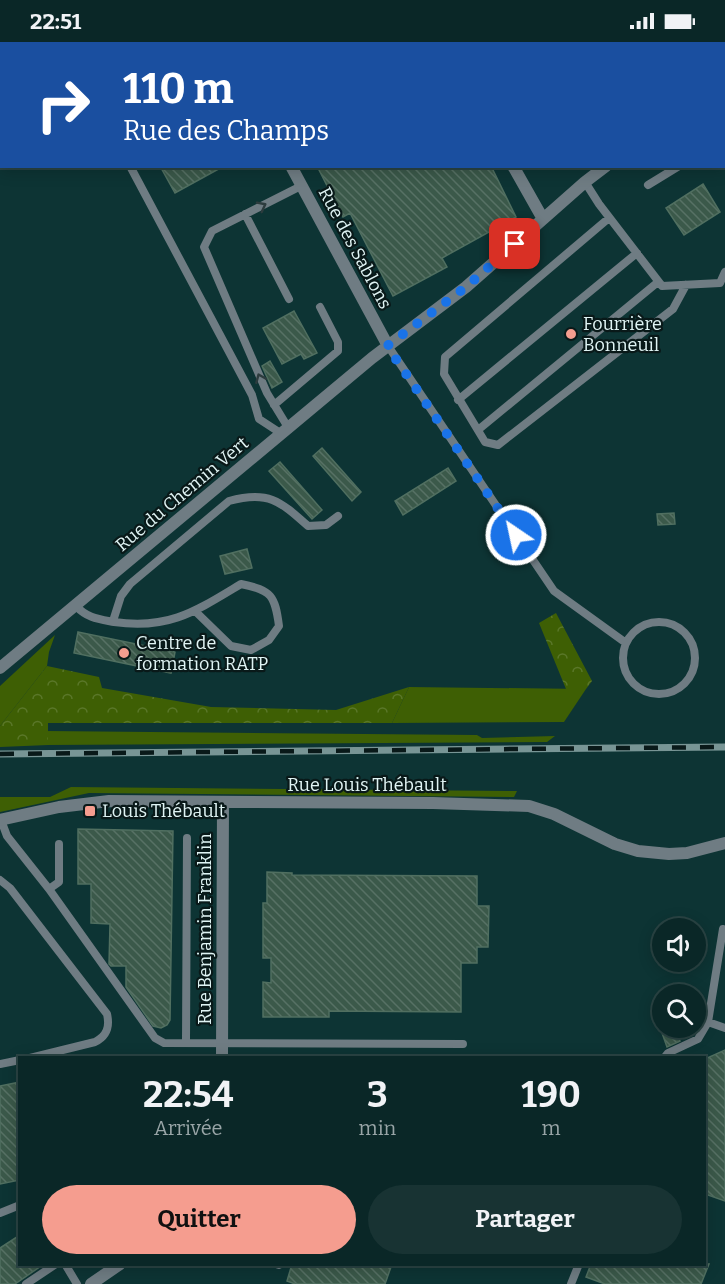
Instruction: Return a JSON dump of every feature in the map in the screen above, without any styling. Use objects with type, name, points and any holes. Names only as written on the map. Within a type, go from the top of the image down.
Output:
[{"type":"street","name":"Rue des Sablons","points":[[292,168],[387,346]]},
{"type":"street","points":[[514,168],[543,219]]},
{"type":"street","name":"Rue du Chemin Vert","points":[[0,668],[387,346],[466,287],[603,168]]},
{"type":"street","name":"Rue Louis Thébault","points":[[0,820],[59,807],[109,801],[434,803],[529,806],[554,814],[615,844],[638,850],[669,854],[687,853],[725,843]]},
{"type":"street","name":"Rue Benjamin Franklin","points":[[222,1056],[223,802]]},
{"type":"street","points":[[91,1284],[105,1269]]},
{"type":"lane","points":[[130,168],[252,395],[259,419],[285,431]]},
{"type":"lane","points":[[648,185],[676,168]]},
{"type":"lane","points":[[585,182],[609,218],[662,286],[720,283],[725,273]]},
{"type":"lane","points":[[285,431],[204,247],[212,231],[301,186]]},
{"type":"lane","points":[[245,214],[289,299]]},
{"type":"lane","points":[[609,218],[446,357],[444,374],[485,442],[498,445],[673,309],[686,285]]},
{"type":"lane","points":[[458,400],[637,254]]},
{"type":"lane","points":[[478,430],[658,282]]},
{"type":"lane","points":[[274,405],[338,351],[338,342],[320,307]]},
{"type":"lane","points":[[387,346],[554,591],[626,643]]},
{"type":"lane","points":[[113,621],[121,596],[130,584],[229,501],[244,497],[264,498],[282,504],[308,526],[327,525],[338,516]]},
{"type":"lane","points":[[76,606],[83,614],[94,619],[136,625],[172,620],[195,611],[241,584],[263,588],[277,604],[279,627],[269,640],[251,650],[231,646],[195,611]]},
{"type":"lane","points":[[653,622],[665,622],[676,626],[686,633],[696,654],[691,676],[683,686],[673,692],[649,693],[629,679],[622,655],[626,643],[632,633],[653,622]]},
{"type":"lane","points":[[0,820],[7,836],[49,889],[155,1038],[164,1043],[463,1044]]},
{"type":"lane","points":[[186,1043],[187,838]]},
{"type":"lane","points":[[49,889],[59,882],[58,844]]},
{"type":"lane","points":[[0,880],[10,888],[107,1014],[109,1022],[103,1038],[95,1042],[38,1056]]},
{"type":"lane","points":[[666,1056],[698,1039],[708,1022],[723,930]]},
{"type":"lane","points":[[708,1022],[725,1028]]},
{"type":"lane","points":[[0,1064],[18,1060]]},
{"type":"lane","points":[[0,1213],[18,1206]]},
{"type":"lane","points":[[26,1284],[53,1266]]},
{"type":"lane","points":[[66,1266],[77,1284]]},
{"type":"lane","points":[[571,1284],[578,1266]]},
{"type":"green space","points":[[556,613],[592,681],[586,689],[566,689],[539,623]]},
{"type":"green space","points":[[55,635],[47,666],[0,726],[0,686]]},
{"type":"green space","points":[[47,666],[99,677],[102,688],[211,707],[336,710],[409,687],[392,723],[48,723],[48,745],[0,747],[0,726]]},
{"type":"green space","points":[[409,687],[586,689],[564,722],[392,723]]},
{"type":"green space","points":[[47,731],[477,735],[482,738],[555,736],[547,742],[48,745]]},
{"type":"green space","points":[[71,787],[517,791],[514,797],[89,793],[0,812],[0,797],[50,797]]},
{"type":"building","points":[[161,168],[220,168],[175,193]]},
{"type":"building","points":[[318,168],[492,168],[516,217],[442,258],[447,267],[393,296],[350,213],[343,217]]},
{"type":"building","points":[[703,184],[720,212],[684,235],[666,208]]},
{"type":"building","points":[[294,311],[317,353],[304,359],[301,354],[282,364],[263,328]]},
{"type":"building","points":[[270,361],[282,382],[272,388],[262,366]]},
{"type":"building","points":[[322,448],[361,492],[352,501],[313,456]]},
{"type":"building","points":[[280,462],[322,510],[312,519],[269,471]]},
{"type":"building","points":[[448,468],[456,481],[403,515],[395,501]]},
{"type":"building","points":[[674,513],[675,524],[658,525],[657,514]]},
{"type":"building","points":[[247,549],[252,568],[225,574],[220,556]]},
{"type":"building","name":"Centre de formation RATP","points":[[78,632],[175,652],[171,673],[74,653]]},
{"type":"building","points":[[78,829],[173,831],[170,1020],[161,1028],[153,1026],[126,987],[126,966],[109,964],[110,924],[91,923],[91,884],[78,884]]},
{"type":"building","points":[[267,872],[292,873],[292,875],[477,876],[477,906],[489,906],[488,947],[477,947],[477,963],[461,963],[461,1012],[329,1011],[329,1017],[263,1017],[263,982],[271,983],[271,958],[263,958],[263,903],[267,903]]},
{"type":"building","points":[[664,1038],[679,1038],[680,1041],[667,1047]]},
{"type":"building","points":[[725,1050],[725,1201],[706,1194],[706,1059]]},
{"type":"building","points":[[18,1082],[18,1131],[16,1131],[18,1180],[0,1184],[0,1086]]},
{"type":"building","points":[[18,1236],[18,1266],[41,1266],[15,1284],[0,1284],[0,1248]]},
{"type":"building","points":[[709,1264],[701,1284],[605,1284],[586,1277],[590,1266],[706,1266]]},
{"type":"building","points":[[291,1266],[391,1266],[385,1284],[295,1284],[287,1281]]},
{"type":"railway","points":[[0,754],[725,747]]},
{"type":"place","name":"Fourrière Bonneuil","points":[[571,334]]},
{"type":"place","name":"Centre de formation RATP","points":[[124,653]]},
{"type":"place","name":"Louis Thébault","points":[[90,811]]},
{"type":"route","points":[[515,244],[466,287],[387,346],[516,535]]}]
